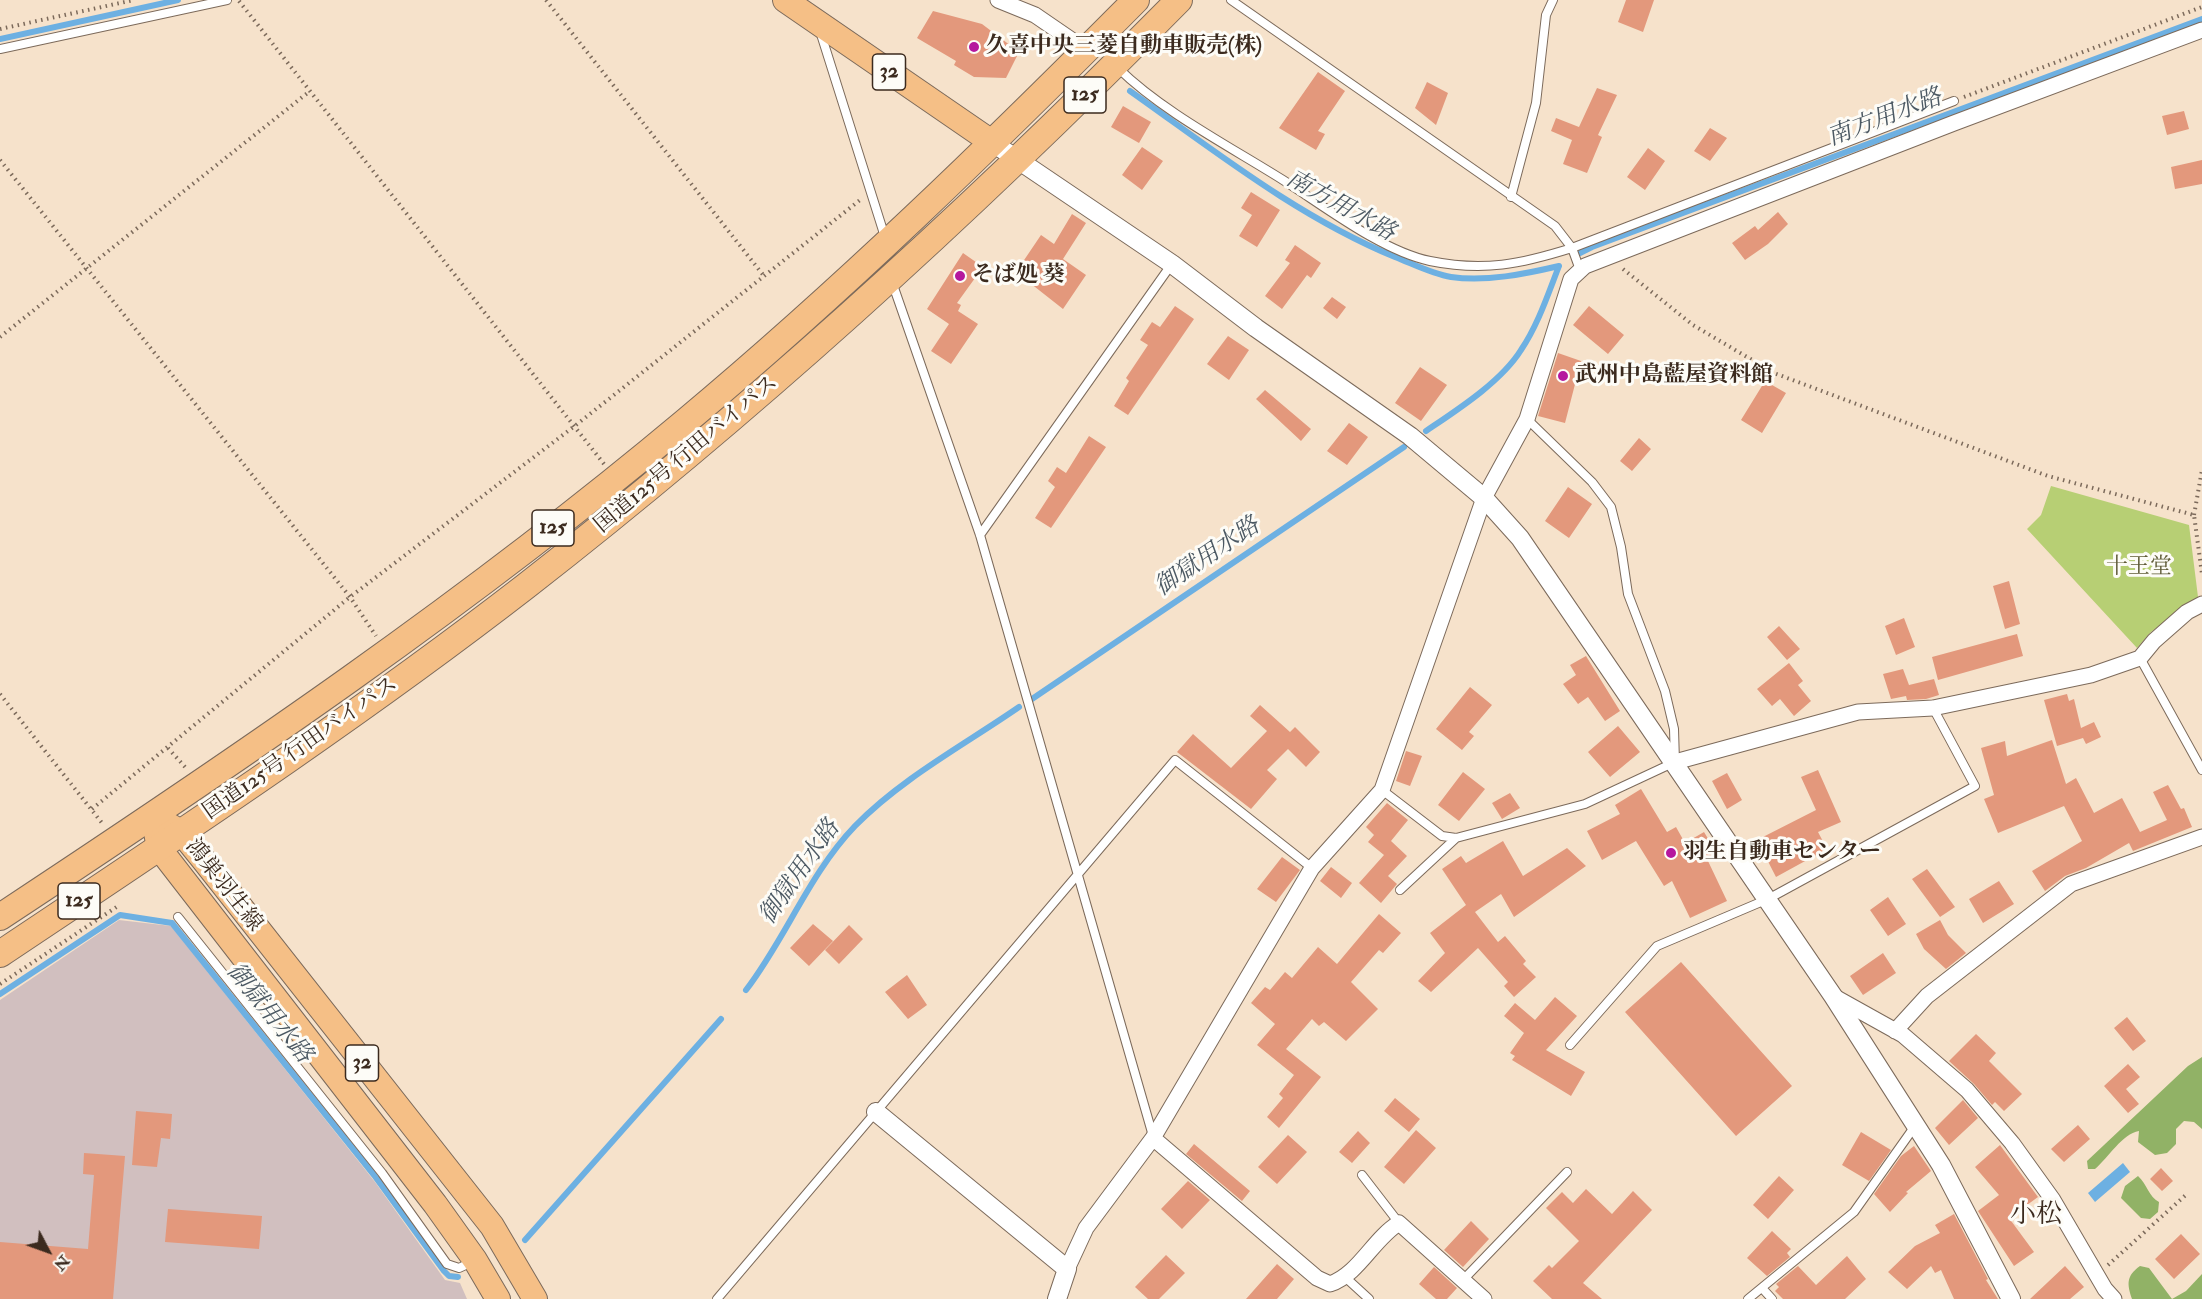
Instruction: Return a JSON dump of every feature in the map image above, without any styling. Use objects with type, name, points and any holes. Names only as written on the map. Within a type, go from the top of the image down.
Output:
[{"type":"highway","name":"国道125号 行田バイパス","points":[[0,917],[153,816],[386,651],[615,479],[744,372],[887,244],[993,143],[1136,0]]},
{"type":"highway","name":"国道125号 行田バイパス","points":[[0,954],[351,716],[525,587],[749,404],[891,280],[1019,160],[1179,0]]},
{"type":"main road","name":"32","points":[[785,0],[993,143]]},
{"type":"main road","name":"鴻巣羽生線","points":[[153,816],[181,832],[492,1226],[535,1299]]},
{"type":"main road","name":"鴻巣羽生線","points":[[153,816],[159,848],[475,1260],[498,1299]]},
{"type":"street","points":[[998,0],[1035,15],[1086,50]]},
{"type":"street","points":[[1057,1299],[1067,1269],[1086,1228],[1153,1138],[1312,868],[1382,790],[1484,498],[1527,419],[1571,279],[1580,270],[1608,257],[1943,127],[2202,30]]},
{"type":"street","points":[[993,143],[1172,264],[1256,328],[1410,436],[1484,498],[1520,538],[1833,996],[1941,1165],[2011,1299]]},
{"type":"street","points":[[1675,762],[1858,712],[1933,708],[2062,681],[2140,658],[2187,612],[2202,604]]},
{"type":"street","points":[[1895,1031],[1921,1001],[2071,884],[2202,837]]},
{"type":"street","points":[[1833,996],[1895,1031],[1967,1090],[2012,1143],[2053,1200],[2096,1275],[2104,1296]]},
{"type":"street","points":[[876,1112],[1067,1269]]},
{"type":"street","points":[[1153,1138],[1317,1278],[1330,1284],[1346,1277],[1384,1232],[1399,1223],[1484,1299]]},
{"type":"lane","points":[[0,49],[227,0]]},
{"type":"lane","points":[[1231,0],[1555,226],[1572,248],[1580,270]]},
{"type":"lane","points":[[1511,197],[1536,103],[1546,15],[1553,0]]},
{"type":"lane","points":[[818,23],[887,244]]},
{"type":"lane","points":[[1115,64],[1133,83],[1358,229],[1428,261],[1475,267],[1520,264],[1572,248],[1954,101]]},
{"type":"lane","points":[[980,535],[1172,264]]},
{"type":"lane","points":[[891,280],[980,535],[1153,1138]]},
{"type":"lane","points":[[1382,790],[1442,836],[1455,838],[1585,804],[1675,762],[1674,729],[1665,691],[1628,594],[1621,547],[1611,507],[1592,482],[1527,419]]},
{"type":"lane","points":[[2140,658],[2202,770]]},
{"type":"lane","points":[[1570,1045],[1657,946],[1768,899],[1975,786],[1933,708]]},
{"type":"lane","points":[[717,1299],[1175,760],[1312,868]]},
{"type":"lane","points":[[1400,890],[1455,838]]},
{"type":"lane","points":[[178,917],[382,1173],[447,1264],[459,1268],[475,1260]]},
{"type":"lane","points":[[1748,1299],[1854,1212],[1916,1125]]},
{"type":"lane","points":[[1463,1280],[1567,1172]]},
{"type":"lane","points":[[1362,1175],[1399,1223]]},
{"type":"lane","points":[[1346,1277],[1369,1299]]},
{"type":"lane","points":[[1762,1288],[1772,1299]]},
{"type":"path","points":[[0,29],[134,0]]},
{"type":"path","points":[[239,0],[576,425],[615,479]]},
{"type":"path","points":[[546,0],[764,276]]},
{"type":"path","points":[[1954,101],[2202,7]]},
{"type":"path","points":[[0,337],[310,91]]},
{"type":"path","points":[[0,160],[350,597],[386,651]]},
{"type":"path","points":[[0,694],[92,809],[350,597],[576,425],[870,192]]},
{"type":"path","points":[[1608,257],[1693,325],[1774,373],[2048,476],[2194,515]]},
{"type":"path","points":[[2202,470],[2194,515],[2202,573]]},
{"type":"path","points":[[0,984],[118,906]]},
{"type":"path","points":[[2096,1275],[2188,1193]]},
{"type":"shaded area","points":[[119,920],[171,926],[375,1182],[445,1280],[460,1283],[467,1299],[0,1299],[0,1000]]},
{"type":"green space","name":"十王堂","points":[[2051,486],[2189,525],[2198,597],[2151,632],[2137,648],[2027,529],[2041,515]]},
{"type":"green space","points":[[2202,1057],[2202,1129],[2194,1122],[2184,1121],[2176,1129],[2176,1144],[2167,1153],[2155,1155],[2138,1142],[2139,1131],[2133,1133],[2121,1141],[2095,1169],[2088,1169],[2087,1161],[2188,1066]]},
{"type":"green space","points":[[2138,1176],[2159,1202],[2158,1212],[2150,1219],[2141,1218],[2121,1198],[2125,1186]]},
{"type":"green space","points":[[2140,1266],[2149,1268],[2172,1299],[2132,1299],[2129,1281],[2132,1273]]},
{"type":"green space","points":[[2202,1274],[2202,1299],[2172,1299],[2186,1291]]},
{"type":"water","points":[[2123,1163],[2130,1172],[2095,1202],[2088,1193]]},
{"type":"building","points":[[1626,0],[1654,0],[1643,32],[1618,22]]},
{"type":"building","points":[[933,11],[982,24],[1019,52],[1006,78],[974,77],[954,65],[956,61],[917,38]]},
{"type":"building","points":[[1318,72],[1345,91],[1318,131],[1325,134],[1316,150],[1279,128]]},
{"type":"building","points":[[1427,82],[1448,93],[1436,125],[1415,108]]},
{"type":"building","points":[[1597,88],[1617,95],[1598,135],[1602,137],[1587,173],[1563,164],[1572,140],[1551,131],[1556,118],[1579,127]]},
{"type":"building","points":[[1123,106],[1151,122],[1139,143],[1111,127]]},
{"type":"building","points":[[2184,111],[2189,129],[2167,135],[2162,116]]},
{"type":"building","points":[[1710,128],[1727,138],[1710,161],[1694,151]]},
{"type":"building","points":[[1142,147],[1163,161],[1142,190],[1122,175]]},
{"type":"building","points":[[1648,148],[1665,161],[1645,190],[1627,177]]},
{"type":"building","points":[[2202,160],[2202,184],[2175,189],[2171,167]]},
{"type":"building","points":[[1251,192],[1280,210],[1257,247],[1239,236],[1252,215],[1241,208]]},
{"type":"building","points":[[1778,212],[1788,224],[1768,244],[1745,260],[1732,243],[1755,226],[1758,230]]},
{"type":"building","points":[[1072,214],[1086,223],[1063,259],[1086,275],[1063,309],[1016,272],[1041,235],[1054,244]]},
{"type":"building","points":[[1295,245],[1321,263],[1311,278],[1307,275],[1282,309],[1265,296],[1290,263],[1285,260]]},
{"type":"building","points":[[963,253],[983,267],[957,303],[961,305],[958,311],[978,324],[951,364],[931,351],[949,324],[927,309]]},
{"type":"building","points":[[1332,297],[1346,307],[1337,319],[1323,308]]},
{"type":"building","points":[[1175,306],[1194,319],[1128,415],[1114,406],[1129,381],[1126,378],[1148,345],[1140,340],[1152,322],[1160,327]]},
{"type":"building","points":[[1589,306],[1624,335],[1608,354],[1573,325]]},
{"type":"building","points":[[1228,336],[1249,350],[1229,380],[1207,364]]},
{"type":"building","name":"武州中島藍屋資料館","points":[[1558,353],[1581,361],[1565,423],[1538,416]]},
{"type":"building","points":[[1420,367],[1447,385],[1421,421],[1395,403]]},
{"type":"building","points":[[1765,381],[1786,393],[1762,433],[1741,420]]},
{"type":"building","points":[[1265,390],[1311,429],[1301,441],[1256,399]]},
{"type":"building","points":[[1349,423],[1368,437],[1347,465],[1327,451]]},
{"type":"building","points":[[1089,436],[1106,447],[1051,528],[1035,518],[1055,487],[1048,481],[1057,467],[1066,473]]},
{"type":"building","points":[[1639,438],[1651,449],[1632,471],[1620,461]]},
{"type":"building","points":[[1568,487],[1592,504],[1569,538],[1545,521]]},
{"type":"building","points":[[2009,581],[2020,624],[2005,629],[1993,586]]},
{"type":"building","points":[[1904,618],[1915,647],[1896,655],[1885,626]]},
{"type":"building","points":[[1779,626],[1800,649],[1787,660],[1767,637]]},
{"type":"building","points":[[2017,634],[2023,656],[1938,680],[1932,657]]},
{"type":"building","points":[[1586,656],[1620,711],[1605,721],[1588,697],[1578,704],[1563,684],[1576,675],[1570,665]]},
{"type":"building","points":[[1789,663],[1803,681],[1798,685],[1811,701],[1794,716],[1780,699],[1772,706],[1757,689]]},
{"type":"building","points":[[1903,669],[1909,685],[1934,679],[1939,695],[1926,699],[1907,700],[1906,696],[1891,699],[1883,674]]},
{"type":"building","points":[[1470,687],[1492,705],[1469,732],[1474,736],[1462,750],[1436,729]]},
{"type":"building","points":[[2067,694],[2069,701],[2074,699],[2081,728],[2094,722],[2101,737],[2086,744],[2083,738],[2057,746],[2044,700]]},
{"type":"building","points":[[1260,705],[1290,732],[1295,727],[1320,752],[1306,767],[1288,749],[1267,770],[1277,779],[1251,809],[1177,752],[1193,734],[1231,768],[1267,731],[1250,716]]},
{"type":"building","points":[[1618,726],[1640,752],[1610,777],[1588,752]]},
{"type":"building","points":[[2052,740],[2066,784],[2076,778],[2094,813],[2122,798],[2140,832],[2167,820],[2153,792],[2168,785],[2181,809],[2184,808],[2192,827],[2133,851],[2129,843],[2086,868],[2065,876],[2045,891],[2032,871],[2082,841],[2064,806],[1998,833],[1984,799],[1994,795],[1981,748],[2005,741],[2007,756]]},
{"type":"building","points":[[1406,751],[1422,756],[1410,786],[1396,781]]},
{"type":"building","points":[[1818,770],[1841,822],[1818,832],[1827,849],[1776,877],[1757,840],[1816,810],[1801,777]]},
{"type":"building","points":[[1463,772],[1485,789],[1459,821],[1438,805]]},
{"type":"building","points":[[1727,773],[1742,800],[1727,809],[1712,781]]},
{"type":"building","points":[[1641,789],[1667,832],[1676,827],[1685,843],[1704,832],[1718,855],[1708,861],[1727,901],[1690,918],[1672,881],[1664,886],[1636,841],[1602,860],[1587,831],[1620,814],[1615,805]]},
{"type":"building","points":[[1510,793],[1520,808],[1502,819],[1492,803]]},
{"type":"building","points":[[1387,803],[1408,820],[1391,841],[1407,856],[1388,876],[1397,884],[1381,903],[1359,883],[1384,855],[1368,842],[1374,835],[1366,827]]},
{"type":"building","points":[[1503,841],[1523,876],[1567,848],[1586,866],[1514,917],[1501,894],[1475,912],[1498,942],[1505,936],[1526,961],[1523,964],[1536,977],[1514,997],[1504,986],[1508,982],[1478,948],[1431,992],[1418,981],[1445,953],[1430,933],[1466,905],[1442,869],[1461,856],[1466,863]]},
{"type":"building","points":[[1282,857],[1300,870],[1276,902],[1257,889]]},
{"type":"building","points":[[1331,867],[1352,883],[1341,898],[1320,881]]},
{"type":"building","points":[[1927,869],[1955,907],[1940,917],[1912,879]]},
{"type":"building","points":[[1999,881],[2014,904],[1983,923],[1969,899]]},
{"type":"building","points":[[1888,897],[1906,924],[1888,936],[1870,910]]},
{"type":"building","points":[[1379,914],[1401,933],[1383,953],[1379,950],[1351,982],[1378,1009],[1346,1041],[1324,1022],[1319,1026],[1312,1019],[1286,1049],[1321,1077],[1279,1128],[1267,1117],[1283,1098],[1279,1094],[1294,1075],[1257,1045],[1275,1024],[1251,1003],[1265,987],[1270,990],[1285,972],[1292,978],[1318,947],[1337,964]]},
{"type":"building","points":[[1940,920],[1948,935],[1966,953],[1946,969],[1924,949],[1916,934]]},
{"type":"building","points":[[813,924],[833,941],[809,966],[790,948]]},
{"type":"building","points":[[849,925],[863,939],[839,964],[825,950]]},
{"type":"building","points":[[1883,953],[1896,973],[1863,995],[1850,976]]},
{"type":"building","points":[[1681,962],[1792,1086],[1736,1136],[1625,1012]]},
{"type":"building","points":[[907,975],[927,1005],[908,1019],[885,992]]},
{"type":"building","points":[[1555,997],[1577,1016],[1546,1050],[1585,1072],[1571,1096],[1512,1060],[1515,1056],[1510,1053],[1524,1033],[1504,1016],[1515,1003],[1535,1020]]},
{"type":"building","points":[[2127,1017],[2146,1041],[2133,1051],[2114,1028]]},
{"type":"building","points":[[1976,1034],[1996,1053],[1989,1061],[2022,1094],[2004,1111],[1995,1102],[1992,1105],[1974,1084],[1949,1061]]},
{"type":"building","points":[[2128,1064],[2140,1077],[2126,1089],[2139,1104],[2128,1113],[2104,1086]]},
{"type":"building","points":[[1395,1098],[1420,1119],[1409,1132],[1384,1111]]},
{"type":"building","points":[[1963,1100],[1978,1118],[1949,1145],[1935,1128]]},
{"type":"building","points":[[136,1111],[172,1114],[170,1139],[161,1138],[157,1167],[132,1165]]},
{"type":"building","points":[[2078,1125],[2090,1139],[2064,1162],[2051,1149]]},
{"type":"building","points":[[1416,1130],[1436,1148],[1404,1184],[1384,1167]]},
{"type":"building","points":[[1358,1131],[1370,1143],[1352,1163],[1339,1152]]},
{"type":"building","points":[[1861,1132],[1891,1150],[1869,1181],[1842,1165]]},
{"type":"building","points":[[1288,1135],[1307,1152],[1277,1184],[1258,1167]]},
{"type":"building","points":[[1194,1144],[1250,1191],[1242,1201],[1186,1154]]},
{"type":"building","points":[[2000,1145],[2038,1197],[2009,1218],[2034,1252],[2014,1266],[1978,1211],[1999,1195],[1975,1167]]},
{"type":"building","points":[[1914,1146],[1931,1171],[1906,1192],[1908,1193],[1890,1212],[1874,1194],[1901,1156]]},
{"type":"building","points":[[84,1153],[125,1156],[113,1299],[0,1299],[0,1242],[88,1249],[94,1175],[83,1174]]},
{"type":"building","points":[[2161,1168],[2173,1181],[2162,1191],[2150,1179]]},
{"type":"building","points":[[1779,1176],[1794,1190],[1768,1219],[1753,1205]]},
{"type":"building","points":[[1188,1181],[1210,1200],[1182,1229],[1161,1209]]},
{"type":"building","points":[[1586,1189],[1612,1214],[1633,1191],[1652,1210],[1583,1283],[1602,1299],[1552,1299],[1533,1281],[1549,1265],[1552,1268],[1579,1241],[1546,1208],[1562,1192],[1573,1203]]},
{"type":"building","points":[[168,1209],[262,1216],[259,1249],[165,1242]]},
{"type":"building","points":[[1954,1214],[1988,1279],[1986,1280],[1998,1299],[1954,1299],[1941,1270],[1935,1273],[1931,1266],[1907,1289],[1888,1272],[1915,1246],[1940,1233],[1935,1225]]},
{"type":"building","points":[[1471,1221],[1489,1239],[1463,1267],[1444,1250]]},
{"type":"building","points":[[1772,1231],[1791,1249],[1787,1253],[1790,1257],[1767,1276],[1747,1258]]},
{"type":"building","points":[[2181,1234],[2200,1254],[2174,1279],[2155,1259]]},
{"type":"building","points":[[1166,1255],[1185,1273],[1159,1299],[1148,1299],[1135,1287]]},
{"type":"building","points":[[1847,1256],[1866,1279],[1845,1299],[1783,1299],[1775,1291],[1779,1287],[1776,1284],[1798,1266],[1816,1285]]},
{"type":"building","points":[[1277,1264],[1294,1279],[1277,1299],[1246,1299]]},
{"type":"building","points":[[2065,1266],[2084,1287],[2070,1299],[2030,1299]]},
{"type":"building","points":[[1434,1267],[1457,1288],[1447,1299],[1436,1299],[1419,1284]]},
{"type":"waterway","name":"南方用水路","points":[[0,39],[178,0]]},
{"type":"waterway","name":"南方用水路","points":[[1580,253],[2202,19]]},
{"type":"waterway","name":"南方用水路","points":[[1130,91],[1291,203],[1359,241],[1423,269],[1451,277],[1478,279],[1559,266]]},
{"type":"waterway","name":"御獄用水路","points":[[1426,431],[1478,395],[1512,362],[1533,330],[1559,266]]},
{"type":"waterway","name":"御獄用水路","points":[[1032,699],[1404,447]]},
{"type":"waterway","name":"御獄用水路","points":[[746,990],[824,865],[855,826],[913,777],[1019,707]]},
{"type":"waterway","name":"御獄用水路","points":[[0,994],[120,915],[172,923],[374,1175],[444,1271],[449,1276],[458,1277]]},
{"type":"waterway","name":"御獄用水路","points":[[525,1240],[721,1019]]},
{"type":"place","name":"久喜中央三菱自動車販売(株)","points":[[974,47]]},
{"type":"place","name":"そば処 葵","points":[[960,276]]},
{"type":"place","name":"武州中島藍屋資料館","points":[[1563,376]]},
{"type":"place","name":"羽生自動車センター","points":[[1671,853]]},
{"type":"district","name":"小松","points":[[2036,1216]]}]
